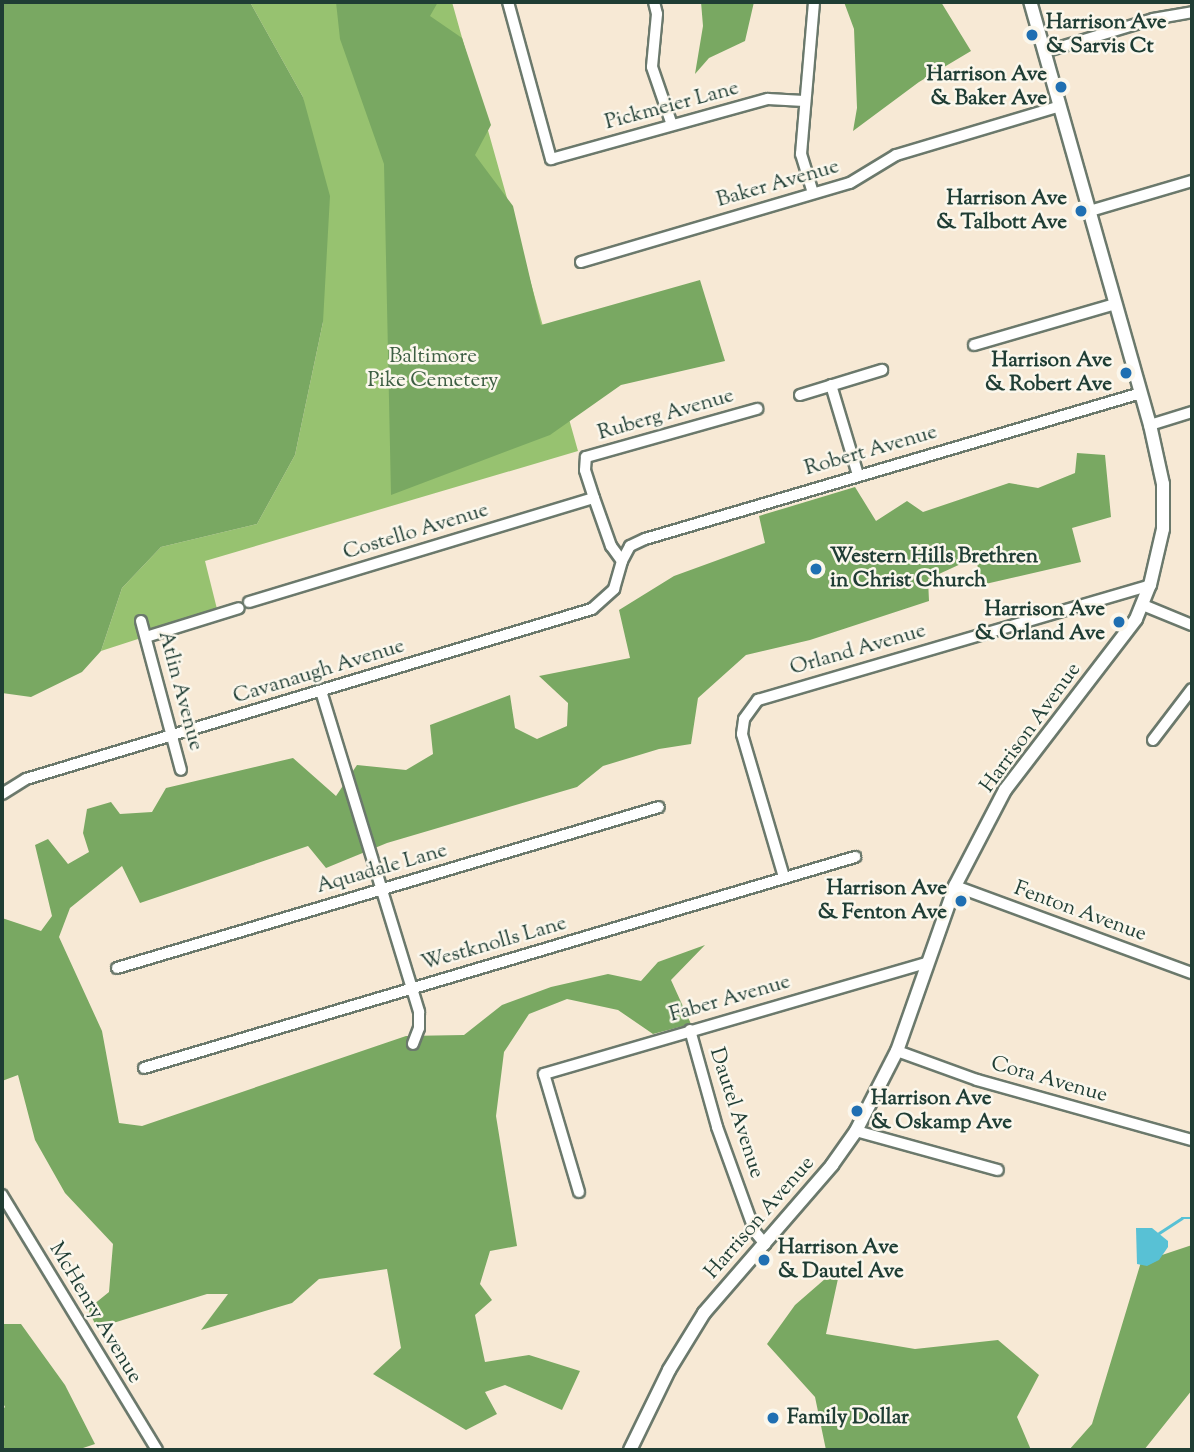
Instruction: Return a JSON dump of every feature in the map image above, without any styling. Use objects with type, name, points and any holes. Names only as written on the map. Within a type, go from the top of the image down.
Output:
[{"type":"main road","name":"Harrison Avenue","points":[[630,1450],[691,1333],[724,1286],[765,1244],[832,1165],[856,1131],[897,1051],[955,886],[1015,774],[1125,634],[1143,605],[1150,585],[1163,529],[1164,497],[1150,425],[1030,2]]},
{"type":"street","name":"Pickmeier Lane","points":[[508,2],[551,159],[768,99],[804,101]]},
{"type":"street","points":[[654,2],[657,14],[653,67],[672,125]]},
{"type":"street","points":[[813,193],[801,155],[814,2]]},
{"type":"street","points":[[1044,52],[1153,19],[1192,12]]},
{"type":"street","name":"Baker Avenue","points":[[581,262],[850,183],[896,155],[1060,106]]},
{"type":"street","points":[[1090,211],[1192,181]]},
{"type":"street","points":[[974,345],[1115,304]]},
{"type":"street","points":[[800,395],[882,370]]},
{"type":"street","points":[[831,385],[858,475]]},
{"type":"street","name":"Robert Avenue","points":[[622,561],[630,546],[645,540],[1141,393]]},
{"type":"street","name":"Ruberg Avenue","points":[[594,498],[585,470],[586,457],[757,409]]},
{"type":"street","points":[[1150,425],[1192,412]]},
{"type":"street","points":[[594,498],[611,546],[622,561]]},
{"type":"street","name":"Costello Avenue","points":[[146,637],[594,498]]},
{"type":"street","name":"Cavanaugh Avenue","points":[[2,794],[26,779],[592,610],[614,589],[622,561]]},
{"type":"street","name":"Orland Avenue","points":[[784,877],[742,734],[747,712],[758,701],[1150,585]]},
{"type":"street","points":[[1143,605],[1192,625]]},
{"type":"street","name":"Atlin Avenue","points":[[141,621],[181,770]]},
{"type":"street","points":[[1153,740],[1192,689]]},
{"type":"street","points":[[321,691],[412,988],[420,1020],[413,1044]]},
{"type":"street","name":"Aquadale Lane","points":[[117,968],[659,807]]},
{"type":"street","name":"Westknolls Lane","points":[[144,1068],[855,857]]},
{"type":"street","name":"Fenton Avenue","points":[[955,886],[1192,973]]},
{"type":"street","name":"Faber Avenue","points":[[579,1192],[544,1074],[928,963]]},
{"type":"street","name":"Dautel Avenue","points":[[690,1030],[717,1127],[755,1232],[765,1244]]},
{"type":"street","name":"Cora Avenue","points":[[897,1051],[977,1080],[1192,1140]]},
{"type":"street","points":[[856,1131],[998,1170]]},
{"type":"street","name":"McHenry Avenue","points":[[2,1195],[6,1210],[157,1450]]},
{"type":"green space","points":[[2,2],[250,2],[303,97],[330,196],[323,322],[295,455],[257,524],[161,547],[122,588],[101,651],[82,672],[31,697],[2,693]]},
{"type":"green space","name":"Baltimore Pike Cemetery","points":[[250,2],[452,2],[578,451],[205,561],[218,613],[101,651],[122,588],[161,547],[257,524],[295,455],[323,322],[303,97]]},
{"type":"green space","points":[[336,2],[438,2],[430,16],[462,38],[491,125],[475,155],[513,206],[541,325],[700,280],[725,361],[621,385],[550,435],[391,495],[384,164],[340,39]]},
{"type":"green space","points":[[701,2],[754,2],[745,41],[709,58],[695,74],[703,26]]},
{"type":"green space","points":[[844,2],[941,2],[971,51],[919,82],[853,131],[857,108],[854,29]]},
{"type":"green space","points":[[1077,453],[1105,455],[1111,517],[1072,528],[1081,562],[981,585],[976,557],[928,579],[929,601],[810,640],[746,655],[698,698],[691,744],[659,749],[603,766],[577,787],[387,843],[326,868],[308,846],[140,903],[122,866],[70,908],[59,937],[102,1031],[119,1123],[142,1126],[406,1036],[464,1035],[502,1005],[551,987],[608,974],[641,981],[658,962],[705,945],[671,980],[691,1024],[653,1034],[618,1010],[567,999],[529,1014],[504,1052],[496,1116],[517,1246],[490,1251],[480,1284],[492,1300],[475,1315],[485,1362],[529,1355],[580,1371],[562,1410],[505,1385],[485,1392],[497,1414],[466,1430],[373,1374],[401,1348],[387,1269],[319,1279],[292,1303],[201,1330],[228,1294],[207,1294],[97,1328],[88,1309],[109,1292],[113,1244],[65,1193],[35,1140],[18,1075],[2,1081],[2,918],[41,931],[52,916],[35,845],[48,839],[68,864],[89,852],[83,833],[87,809],[111,802],[120,814],[152,812],[166,788],[293,758],[336,796],[357,765],[406,770],[433,754],[430,725],[510,695],[515,728],[537,739],[567,726],[568,703],[539,676],[630,658],[619,610],[674,576],[765,543],[759,516],[855,487],[876,521],[907,501],[923,512],[1009,483],[1038,488],[1075,473]]},
{"type":"green space","points":[[1192,1245],[1192,1390],[1144,1450],[1069,1450],[1092,1424],[1141,1262]]},
{"type":"green space","points":[[841,1265],[826,1334],[915,1349],[998,1340],[1039,1375],[1017,1417],[1031,1450],[826,1450],[815,1397],[767,1344],[795,1305]]},
{"type":"green space","points":[[2,1324],[21,1324],[65,1385],[95,1444],[77,1450],[2,1450],[2,1410],[5,1407],[2,1401]]},
{"type":"water","points":[[1136,1228],[1152,1228],[1168,1241],[1168,1247],[1159,1260],[1147,1266],[1137,1264]]},
{"type":"waterway","points":[[1159,1233],[1182,1218],[1192,1218]]},
{"type":"place","name":"Harrison Ave & Sarvis Ct","points":[[1032,35]]},
{"type":"place","name":"Harrison Ave & Baker Ave","points":[[1061,87]]},
{"type":"place","name":"Harrison Ave & Talbott Ave","points":[[1081,211]]},
{"type":"place","name":"Harrison Ave & Robert Ave","points":[[1126,373]]},
{"type":"place","name":"Western Hills Brethren in Christ Church","points":[[816,569]]},
{"type":"place","name":"Harrison Ave & Orland Ave","points":[[1119,622]]},
{"type":"place","name":"Harrison Ave & Fenton Ave","points":[[961,901]]},
{"type":"place","name":"Harrison Ave & Oskamp Ave","points":[[857,1111]]},
{"type":"place","name":"Harrison Ave & Dautel Ave","points":[[764,1260]]},
{"type":"place","name":"Family Dollar","points":[[773,1418]]}]
